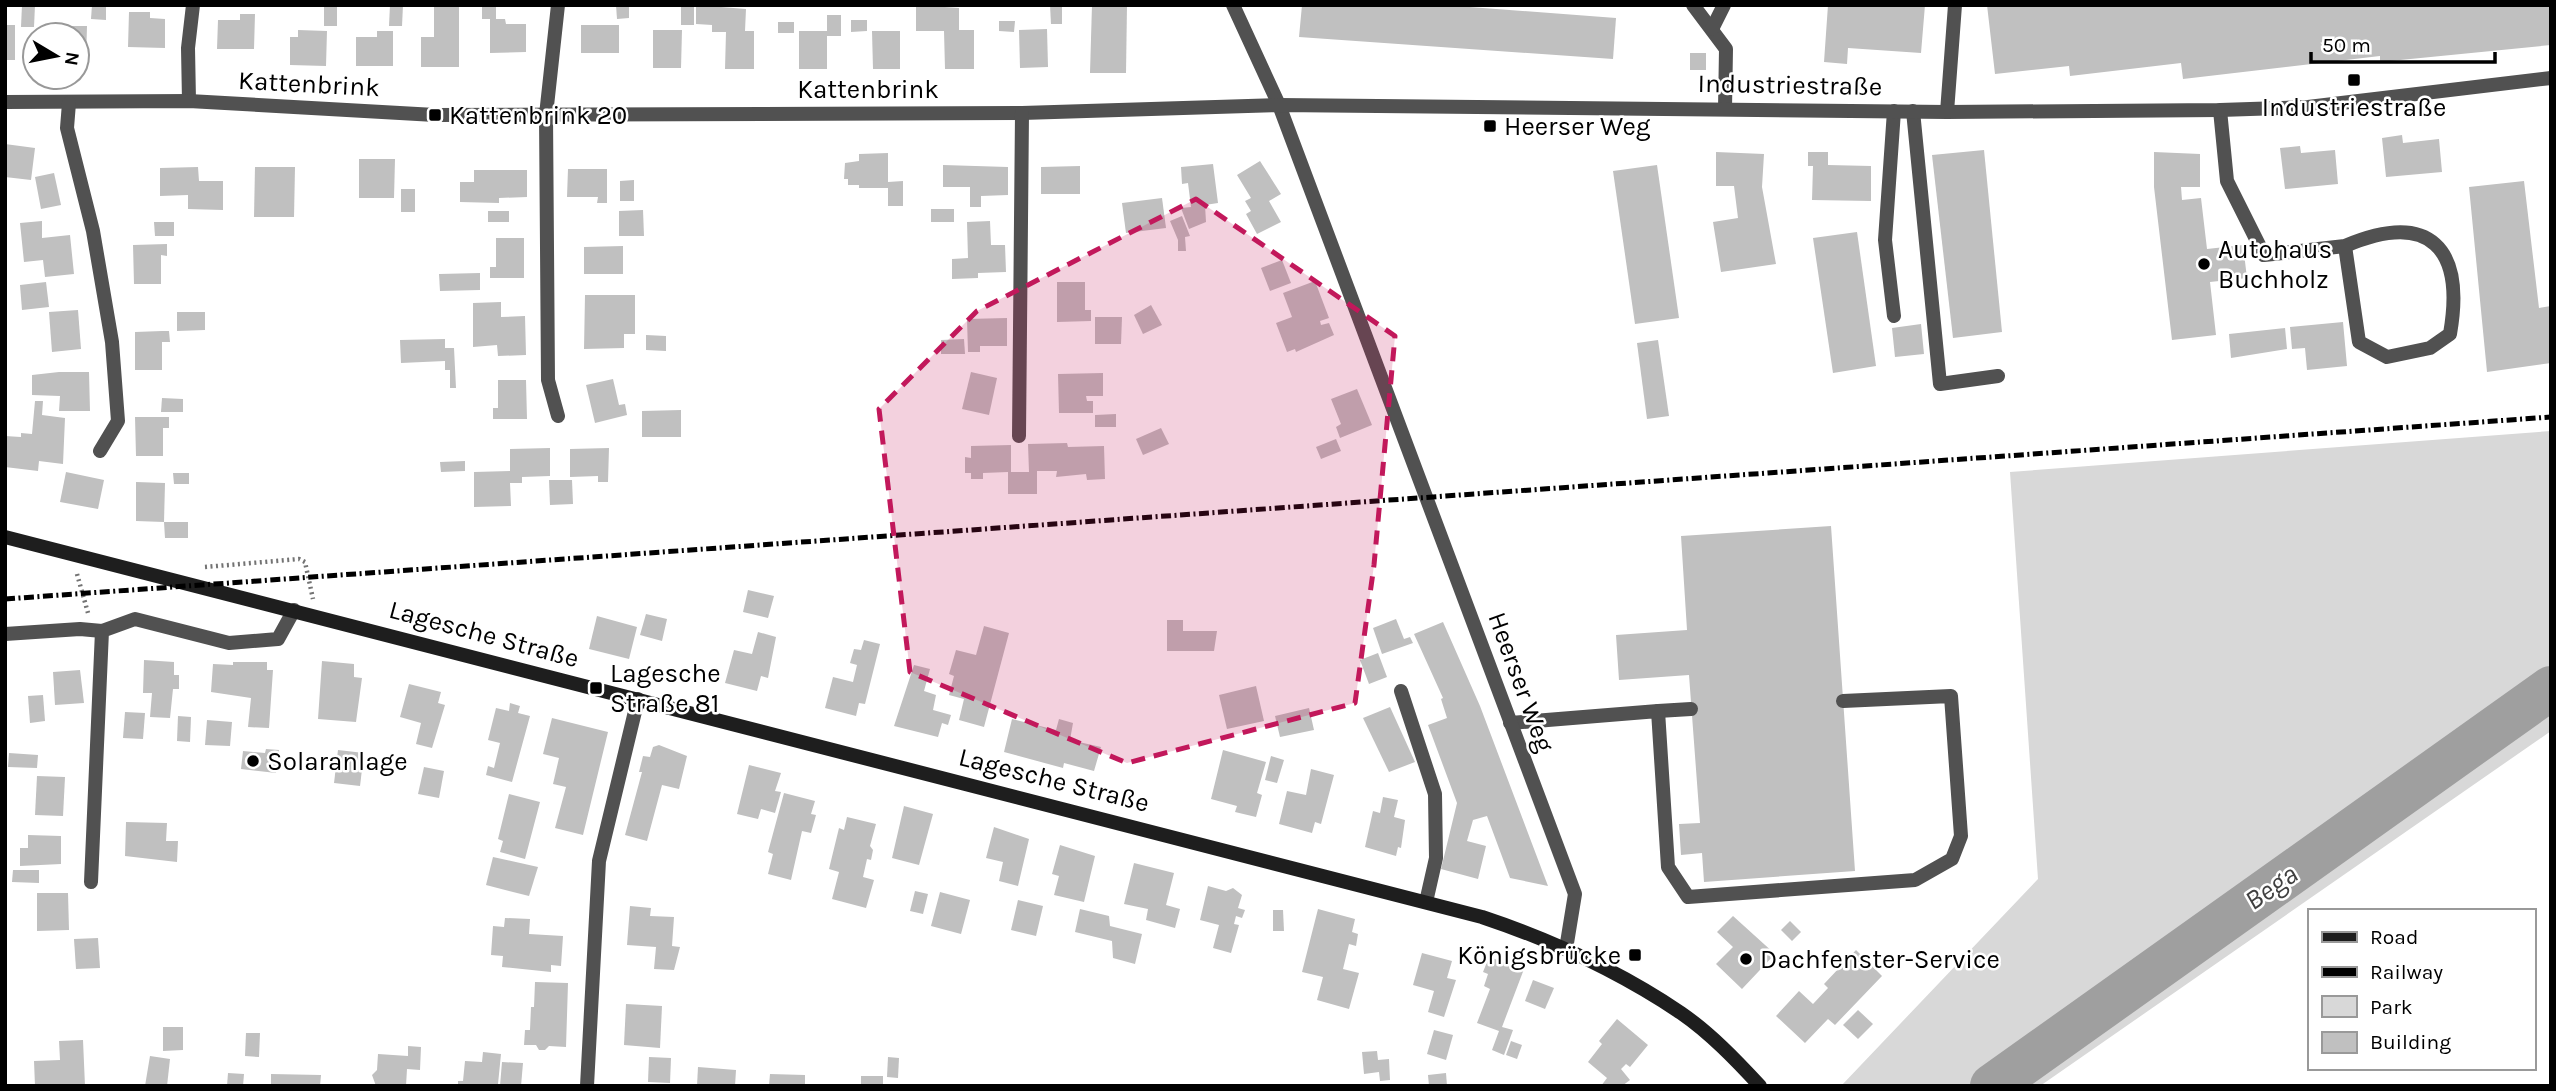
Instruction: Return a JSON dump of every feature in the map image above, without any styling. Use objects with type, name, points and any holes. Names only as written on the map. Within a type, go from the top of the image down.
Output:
[{"type":"street","points":[[189,101],[188,47],[193,5]]},
{"type":"street","points":[[558,5],[546,115],[548,380],[558,416]]},
{"type":"street","name":"Heerser Weg","points":[[1233,5],[1279,105],[1575,894],[1566,949]]},
{"type":"street","points":[[1693,5],[1726,49],[1725,109]]},
{"type":"street","points":[[1712,29],[1724,5]]},
{"type":"street","points":[[1947,112],[1955,5]]},
{"type":"street","name":"Industriestraße","points":[[1279,105],[1947,112],[2220,110],[2308,107],[2551,78]]},
{"type":"street","name":"Kattenbrink","points":[[5,102],[189,101],[435,115],[1022,113],[1279,105]]},
{"type":"street","points":[[69,103],[67,128],[93,231],[112,342],[118,421],[100,451]]},
{"type":"street","points":[[2220,110],[2227,181],[2264,255],[2345,246],[2364,238],[2403,232],[2427,237],[2452,266],[2456,302],[2450,334],[2430,348],[2387,357],[2359,342],[2345,246]]},
{"type":"street","points":[[1894,111],[1885,240],[1894,316]]},
{"type":"street","points":[[1913,111],[1940,384],[1998,376]]},
{"type":"street","points":[[1019,436],[1022,113]]},
{"type":"street","name":"Lagesche Straße","points":[[5,537],[317,615],[1493,921],[1566,949],[1681,1013],[1727,1051],[1760,1086]]},
{"type":"street","points":[[5,634],[98,630],[135,619],[229,643],[278,639],[294,610]]},
{"type":"street","points":[[91,882],[98,630]]},
{"type":"street","points":[[1401,691],[1436,794],[1436,858],[1426,902]]},
{"type":"street","points":[[1658,711],[1668,867],[1688,897],[1914,880],[1952,859],[1961,836],[1951,696],[1843,701]]},
{"type":"street","points":[[587,1086],[599,861],[638,699]]},
{"type":"street","points":[[1510,723],[1691,709]]},
{"type":"path","points":[[72,553],[98,630]]},
{"type":"path","points":[[197,568],[299,559],[305,562],[317,615]]},
{"type":"highlighted area","points":[[1196,199],[1395,336],[1374,565],[1355,703],[1127,763],[910,672],[879,409],[977,311]]},
{"type":"green space","points":[[2551,431],[2551,731],[2040,1086],[1841,1086],[2038,879],[2010,472]]},
{"type":"building","points":[[22,5],[35,5],[34,21],[21,21]]},
{"type":"building","points":[[92,5],[106,5],[106,20],[91,19]]},
{"type":"building","points":[[390,5],[403,5],[402,26],[389,26]]},
{"type":"building","points":[[482,5],[496,5],[496,19],[505,19],[506,24],[526,24],[526,52],[490,53],[490,19],[482,19]]},
{"type":"building","points":[[616,5],[629,5],[629,18],[617,19]]},
{"type":"building","points":[[681,5],[694,5],[694,25],[681,25]]},
{"type":"building","points":[[696,5],[746,9],[745,31],[754,31],[754,69],[725,69],[726,32],[712,32],[712,25],[696,24]]},
{"type":"building","points":[[916,5],[959,8],[959,30],[974,30],[974,69],[945,69],[944,31],[916,31]]},
{"type":"building","points":[[1050,5],[1062,5],[1062,24],[1051,24]]},
{"type":"building","points":[[1092,5],[1127,5],[1126,73],[1090,73]]},
{"type":"building","points":[[1302,5],[1443,5],[1616,18],[1613,59],[1299,37]]},
{"type":"building","points":[[1828,5],[1925,5],[1921,53],[1848,48],[1847,64],[1824,62]]},
{"type":"building","points":[[1987,5],[2551,5],[2551,45],[2380,62],[2380,56],[2183,79],[2181,63],[2070,76],[2069,66],[1995,74]]},
{"type":"building","points":[[324,7],[337,7],[337,26],[324,26]]},
{"type":"building","points":[[434,7],[459,7],[459,67],[421,67],[421,37],[434,37]]},
{"type":"building","points":[[129,12],[150,12],[150,18],[165,19],[165,48],[128,47]]},
{"type":"building","points":[[240,14],[255,14],[254,49],[217,49],[218,20],[240,20]]},
{"type":"building","points":[[827,15],[841,15],[841,36],[827,36],[827,69],[799,69],[799,31],[827,31]]},
{"type":"building","points":[[851,20],[867,20],[867,31],[851,32]]},
{"type":"building","points":[[999,21],[1015,21],[1014,32],[999,31]]},
{"type":"building","points":[[778,22],[794,22],[794,33],[778,33]]},
{"type":"building","points":[[5,25],[15,25],[15,60],[5,60]]},
{"type":"building","points":[[581,25],[619,25],[619,53],[581,53]]},
{"type":"building","points":[[1047,29],[1048,67],[1020,68],[1019,30]]},
{"type":"building","points":[[298,30],[327,31],[326,66],[290,65],[290,37],[298,37]]},
{"type":"building","points":[[653,30],[682,30],[681,68],[653,68]]},
{"type":"building","points":[[377,31],[393,31],[393,66],[356,66],[356,37],[377,37]]},
{"type":"building","points":[[872,31],[900,31],[900,69],[873,69]]},
{"type":"building","points":[[1690,53],[1706,53],[1706,70],[1690,70]]},
{"type":"building","points":[[2402,135],[2403,143],[2439,139],[2442,172],[2386,177],[2382,138]]},
{"type":"building","points":[[5,144],[35,148],[31,180],[5,177]]},
{"type":"building","points":[[2300,146],[2301,153],[2335,150],[2338,184],[2285,189],[2280,148]]},
{"type":"building","points":[[1984,150],[2002,332],[1953,338],[1932,155]]},
{"type":"building","points":[[1716,152],[1764,154],[1762,187],[1776,264],[1721,272],[1713,222],[1738,218],[1734,186],[1716,186]]},
{"type":"building","points":[[1808,152],[1828,152],[1828,165],[1871,166],[1871,201],[1812,200],[1813,166],[1808,166]]},
{"type":"building","name":"Autohaus Buchholz","points":[[2154,152],[2200,154],[2200,187],[2181,187],[2182,200],[2201,198],[2207,249],[2243,245],[2247,278],[2210,282],[2216,335],[2172,340],[2154,187]]},
{"type":"building","points":[[888,153],[888,182],[903,181],[903,206],[888,206],[888,188],[859,188],[859,185],[848,185],[848,179],[844,179],[845,163],[859,161],[859,154]]},
{"type":"building","points":[[359,159],[395,159],[394,198],[359,198]]},
{"type":"building","points":[[1260,161],[1281,194],[1269,201],[1281,222],[1257,234],[1246,214],[1251,211],[1245,201],[1251,198],[1237,175]]},
{"type":"building","points":[[1213,164],[1218,203],[1205,205],[1206,222],[1189,229],[1181,208],[1191,207],[1188,183],[1182,184],[1181,167]]},
{"type":"building","points":[[943,165],[1008,167],[1008,195],[981,196],[981,207],[970,207],[970,187],[943,187]]},
{"type":"building","points":[[1657,165],[1679,318],[1635,324],[1613,171]]},
{"type":"building","points":[[1080,166],[1080,194],[1041,194],[1041,167]]},
{"type":"building","points":[[198,167],[199,181],[223,181],[223,210],[188,209],[188,195],[160,196],[160,168]]},
{"type":"building","points":[[255,167],[295,167],[294,217],[254,217]]},
{"type":"building","points":[[568,169],[607,169],[607,203],[597,203],[598,197],[567,197]]},
{"type":"building","points":[[474,170],[527,170],[527,197],[499,198],[499,203],[460,202],[460,182],[474,182]]},
{"type":"building","points":[[54,173],[61,205],[41,209],[35,177]]},
{"type":"building","points":[[634,180],[634,201],[620,201],[620,181]]},
{"type":"building","points":[[2524,181],[2539,308],[2551,306],[2551,363],[2487,372],[2469,187]]},
{"type":"building","points":[[401,189],[415,189],[415,212],[401,212]]},
{"type":"building","points":[[1162,198],[1166,228],[1126,233],[1122,203]]},
{"type":"building","points":[[931,209],[954,209],[954,222],[931,222]]},
{"type":"building","points":[[643,210],[644,236],[619,236],[619,211]]},
{"type":"building","points":[[488,211],[509,211],[509,222],[488,222]]},
{"type":"building","points":[[1182,216],[1190,236],[1185,237],[1186,251],[1178,251],[1178,240],[1170,221]]},
{"type":"building","points":[[42,221],[42,238],[70,235],[74,274],[45,277],[43,260],[24,262],[20,223]]},
{"type":"building","points":[[990,221],[991,245],[1005,245],[1006,272],[978,273],[978,278],[952,279],[952,259],[968,258],[967,222]]},
{"type":"building","points":[[154,222],[174,222],[174,236],[155,236]]},
{"type":"building","points":[[1857,232],[1876,366],[1833,373],[1813,238]]},
{"type":"building","points":[[496,238],[524,238],[524,278],[490,278],[490,267],[496,267]]},
{"type":"building","points":[[167,244],[167,256],[161,255],[161,284],[134,284],[133,245]]},
{"type":"building","points":[[623,246],[623,274],[584,274],[584,247]]},
{"type":"building","points":[[1282,260],[1291,283],[1270,291],[1261,268]]},
{"type":"building","points":[[480,273],[480,290],[440,291],[439,274]]},
{"type":"building","points":[[1315,281],[1329,318],[1320,321],[1321,325],[1329,323],[1334,335],[1296,352],[1295,349],[1287,352],[1276,323],[1292,317],[1283,293]]},
{"type":"building","points":[[46,282],[49,307],[22,310],[20,285]]},
{"type":"building","points":[[1057,282],[1085,282],[1085,310],[1091,310],[1091,321],[1057,322]]},
{"type":"building","points":[[585,295],[635,295],[635,334],[624,334],[624,348],[584,349]]},
{"type":"building","points":[[501,302],[501,317],[525,316],[526,355],[498,356],[497,345],[473,347],[473,303]]},
{"type":"building","points":[[1151,305],[1162,325],[1143,334],[1134,315]]},
{"type":"building","points":[[78,310],[81,349],[52,352],[49,312]]},
{"type":"building","points":[[177,312],[205,312],[205,330],[177,331]]},
{"type":"building","points":[[1095,317],[1122,317],[1121,344],[1095,344]]},
{"type":"building","points":[[1007,318],[1007,346],[980,346],[980,352],[968,352],[967,319]]},
{"type":"building","points":[[2343,322],[2347,366],[2307,370],[2305,348],[2292,349],[2290,327]]},
{"type":"building","points":[[1921,324],[1924,354],[1895,357],[1892,328]]},
{"type":"building","points":[[2285,328],[2287,349],[2231,358],[2229,334]]},
{"type":"building","points":[[169,331],[170,342],[162,342],[162,370],[135,370],[135,332]]},
{"type":"building","points":[[646,335],[666,336],[666,351],[646,350]]},
{"type":"building","points":[[445,339],[445,348],[454,348],[456,388],[450,388],[450,370],[445,370],[445,361],[401,363],[400,340]]},
{"type":"building","points":[[964,339],[965,354],[941,354],[941,340]]},
{"type":"building","points":[[1658,340],[1669,416],[1647,419],[1637,343]]},
{"type":"building","points":[[89,372],[90,411],[59,411],[60,396],[32,395],[32,375]]},
{"type":"building","points":[[971,372],[997,378],[989,415],[962,409]]},
{"type":"building","points":[[1103,373],[1103,396],[1086,396],[1087,401],[1093,401],[1093,413],[1059,413],[1058,374]]},
{"type":"building","points":[[613,379],[619,405],[625,404],[627,415],[595,423],[586,385]]},
{"type":"building","points":[[498,380],[526,380],[527,419],[493,419],[493,408],[498,408]]},
{"type":"building","points":[[1357,389],[1372,425],[1340,438],[1336,427],[1341,424],[1331,399]]},
{"type":"building","points":[[162,398],[183,399],[183,412],[161,412]]},
{"type":"building","points":[[35,401],[43,401],[42,415],[65,418],[63,464],[39,461],[38,471],[5,467],[5,436],[21,437],[21,433],[32,434]]},
{"type":"building","points":[[681,410],[681,437],[642,437],[642,411]]},
{"type":"building","points":[[1116,414],[1116,427],[1095,427],[1095,415]]},
{"type":"building","points":[[135,417],[169,417],[169,428],[163,428],[163,456],[136,456]]},
{"type":"building","points":[[1161,428],[1169,444],[1143,455],[1136,439]]},
{"type":"building","points":[[1336,439],[1341,451],[1321,459],[1316,447]]},
{"type":"building","points":[[1067,443],[1068,447],[1104,446],[1105,479],[1087,480],[1086,474],[1056,477],[1057,471],[1037,471],[1037,494],[1008,494],[1008,472],[983,473],[983,479],[971,479],[971,473],[965,473],[965,457],[971,458],[971,446],[1011,445],[1011,472],[1029,472],[1028,444]]},
{"type":"building","points":[[550,448],[550,476],[522,477],[522,483],[510,483],[511,506],[474,507],[474,472],[510,471],[510,449]]},
{"type":"building","points":[[609,448],[608,482],[598,482],[598,476],[570,477],[570,449]]},
{"type":"building","points":[[465,461],[465,471],[441,472],[440,462]]},
{"type":"building","points":[[66,472],[104,480],[98,509],[60,502]]},
{"type":"building","points":[[173,473],[189,473],[189,484],[174,484]]},
{"type":"building","points":[[549,480],[572,480],[573,504],[550,505]]},
{"type":"building","points":[[136,482],[165,483],[164,522],[136,521]]},
{"type":"building","points":[[164,522],[188,522],[188,538],[165,538]]},
{"type":"building","points":[[1831,526],[1855,871],[1704,882],[1702,853],[1681,855],[1679,824],[1700,823],[1689,675],[1619,680],[1616,635],[1687,630],[1681,536]]},
{"type":"building","points":[[748,590],[774,596],[768,618],[743,612]]},
{"type":"building","points":[[646,614],[667,619],[662,641],[640,635]]},
{"type":"building","points":[[597,616],[637,627],[629,659],[589,649]]},
{"type":"building","points":[[1396,619],[1404,639],[1410,637],[1413,643],[1382,654],[1373,628]]},
{"type":"building","points":[[1167,620],[1183,620],[1183,631],[1217,631],[1214,651],[1167,651]]},
{"type":"building","points":[[1443,622],[1480,706],[1548,886],[1510,878],[1487,816],[1473,820],[1467,841],[1486,846],[1478,879],[1441,869],[1457,803],[1428,725],[1447,718],[1441,699],[1443,698],[1414,634]]},
{"type":"building","points":[[984,626],[1009,633],[984,727],[959,720],[964,699],[949,695],[954,676],[949,674],[956,650],[976,655]]},
{"type":"building","points":[[758,632],[776,637],[768,678],[761,676],[757,691],[725,683],[734,650],[752,654]]},
{"type":"building","points":[[864,640],[880,644],[865,704],[859,703],[856,716],[825,708],[833,677],[853,682],[857,665],[850,663],[854,649],[861,650]]},
{"type":"building","points":[[1378,653],[1387,677],[1369,684],[1360,660]]},
{"type":"building","points":[[144,660],[174,662],[174,675],[179,675],[179,689],[173,689],[170,718],[150,717],[152,693],[143,693]]},
{"type":"building","points":[[322,661],[354,664],[354,677],[362,678],[356,722],[318,719]]},
{"type":"building","points":[[233,662],[267,662],[267,670],[273,670],[269,728],[248,727],[251,698],[211,692],[213,664],[233,665]]},
{"type":"building","points":[[914,665],[930,669],[924,691],[936,695],[933,710],[951,715],[948,725],[942,723],[938,737],[894,726]]},
{"type":"building","points":[[80,670],[84,703],[55,705],[53,672]]},
{"type":"building","points":[[409,684],[441,692],[438,703],[445,705],[432,748],[416,744],[421,723],[400,717]]},
{"type":"building","points":[[1256,686],[1264,721],[1227,729],[1219,695]]},
{"type":"building","points":[[43,695],[45,721],[30,723],[28,696]]},
{"type":"building","points":[[510,703],[520,706],[518,713],[530,716],[512,782],[486,775],[488,766],[494,768],[500,743],[488,740],[496,708],[509,711]]},
{"type":"building","points":[[1390,707],[1415,762],[1389,772],[1363,718]]},
{"type":"building","points":[[1309,708],[1314,730],[1280,737],[1275,716]]},
{"type":"building","points":[[125,712],[145,713],[143,739],[123,738]]},
{"type":"building","points":[[178,716],[191,717],[190,742],[177,741]]},
{"type":"building","points":[[552,718],[608,732],[583,835],[555,828],[566,787],[553,784],[559,758],[543,754]]},
{"type":"building","points":[[1012,719],[1056,730],[1059,719],[1073,723],[1070,740],[1101,747],[1094,771],[1064,763],[1063,768],[1004,752]]},
{"type":"building","points":[[207,720],[232,722],[230,746],[205,745]]},
{"type":"building","points":[[659,745],[687,756],[679,789],[662,785],[647,841],[625,835],[642,772],[639,772],[643,756],[650,757],[653,747]]},
{"type":"building","points":[[266,749],[279,750],[276,773],[241,769],[243,751],[265,753]]},
{"type":"building","points":[[338,750],[364,753],[360,786],[334,783]]},
{"type":"building","points":[[1223,750],[1266,762],[1257,793],[1262,795],[1256,817],[1235,812],[1237,806],[1211,799]]},
{"type":"building","points":[[9,753],[38,755],[37,768],[8,767]]},
{"type":"building","points":[[1271,756],[1284,760],[1277,783],[1265,780]]},
{"type":"building","points":[[749,765],[781,773],[775,791],[781,792],[775,813],[761,809],[758,819],[737,814]]},
{"type":"building","points":[[424,767],[444,771],[439,798],[418,794]]},
{"type":"building","points":[[1311,769],[1334,775],[1321,824],[1315,822],[1312,833],[1279,824],[1287,791],[1306,795]]},
{"type":"building","points":[[37,776],[65,777],[63,816],[35,815]]},
{"type":"building","points":[[784,793],[815,801],[811,814],[816,815],[811,833],[802,831],[791,880],[768,874],[773,854],[768,852]]},
{"type":"building","points":[[509,794],[540,802],[525,859],[500,852],[503,841],[498,839]]},
{"type":"building","points":[[1383,797],[1398,800],[1394,817],[1405,820],[1401,848],[1398,847],[1396,856],[1365,847],[1373,811],[1380,813]]},
{"type":"building","points":[[904,806],[933,814],[919,865],[892,858]]},
{"type":"building","points":[[847,817],[876,824],[870,846],[873,850],[871,860],[867,859],[863,877],[874,880],[866,908],[832,899],[839,872],[829,869],[839,828],[844,830]]},
{"type":"building","points":[[126,822],[167,823],[166,841],[178,841],[177,862],[125,856]]},
{"type":"building","points":[[994,827],[1029,839],[1018,886],[999,881],[1003,862],[986,858]]},
{"type":"building","points":[[28,835],[61,836],[61,864],[20,866],[20,848],[28,848]]},
{"type":"building","points":[[1060,845],[1095,856],[1084,902],[1054,895],[1059,876],[1052,874]]},
{"type":"building","points":[[493,857],[538,867],[529,896],[486,885]]},
{"type":"building","points":[[1134,863],[1174,873],[1166,905],[1180,909],[1175,928],[1146,920],[1148,909],[1124,904]]},
{"type":"building","points":[[13,870],[39,870],[39,883],[12,882]]},
{"type":"building","points":[[1208,886],[1226,891],[1233,888],[1242,895],[1238,908],[1245,910],[1242,918],[1236,916],[1234,924],[1239,925],[1231,953],[1213,948],[1219,925],[1200,920]]},
{"type":"building","points":[[915,891],[928,894],[923,914],[910,911]]},
{"type":"building","points":[[940,892],[970,900],[961,934],[931,926]]},
{"type":"building","points":[[37,893],[68,893],[69,930],[37,931]]},
{"type":"building","points":[[1018,900],[1043,906],[1036,936],[1011,930]]},
{"type":"building","points":[[630,906],[651,908],[650,916],[674,917],[672,946],[680,947],[674,970],[654,969],[656,947],[627,945]]},
{"type":"building","points":[[1080,909],[1109,916],[1110,926],[1142,934],[1135,964],[1113,958],[1112,941],[1075,932]]},
{"type":"building","points":[[1318,909],[1355,919],[1352,932],[1358,934],[1356,946],[1349,944],[1343,969],[1359,973],[1349,1009],[1317,1000],[1323,977],[1302,972]]},
{"type":"building","points":[[1273,910],[1283,910],[1284,931],[1273,931]]},
{"type":"building","name":"Dachfenster-Service","points":[[1733,916],[1775,954],[1742,989],[1716,964],[1733,947],[1717,932]]},
{"type":"building","points":[[505,918],[530,919],[529,934],[563,936],[561,966],[551,965],[551,972],[502,967],[503,956],[491,955],[493,926],[504,927]]},
{"type":"building","points":[[1790,921],[1801,932],[1792,941],[1781,930]]},
{"type":"building","points":[[98,938],[100,968],[76,969],[74,939]]},
{"type":"building","points":[[1856,950],[1882,976],[1835,1025],[1828,1019],[1805,1043],[1776,1016],[1799,991],[1813,1004],[1828,988],[1824,984]]},
{"type":"building","points":[[1422,953],[1452,961],[1447,978],[1456,980],[1444,1017],[1428,1012],[1434,991],[1413,985]]},
{"type":"building","points":[[1489,957],[1524,969],[1502,1027],[1513,1030],[1504,1055],[1492,1050],[1499,1031],[1477,1023],[1490,989],[1484,986],[1488,974],[1483,972]]},
{"type":"building","points":[[1533,980],[1554,988],[1545,1009],[1525,1001]]},
{"type":"building","points":[[535,982],[568,983],[566,1047],[549,1046],[545,1050],[539,1050],[536,1045],[524,1045],[525,1030],[530,1030]]},
{"type":"building","points":[[626,1004],[662,1006],[660,1048],[624,1045]]},
{"type":"building","points":[[1858,1010],[1873,1024],[1858,1039],[1843,1025]]},
{"type":"building","points":[[1617,1019],[1648,1045],[1630,1067],[1626,1064],[1621,1069],[1630,1080],[1622,1086],[1601,1086],[1607,1078],[1588,1062],[1602,1044],[1599,1041]]},
{"type":"building","points":[[163,1027],[183,1027],[183,1050],[163,1051]]},
{"type":"building","points":[[1434,1030],[1453,1035],[1446,1060],[1427,1054]]},
{"type":"building","points":[[246,1033],[260,1033],[259,1057],[245,1056]]},
{"type":"building","points":[[83,1040],[85,1086],[35,1086],[34,1061],[60,1060],[59,1041]]},
{"type":"building","points":[[1511,1041],[1522,1045],[1517,1059],[1506,1055]]},
{"type":"building","points":[[408,1046],[421,1047],[420,1070],[407,1069],[406,1086],[376,1086],[372,1075],[377,1070],[378,1054],[408,1056]]},
{"type":"building","points":[[1377,1051],[1378,1060],[1389,1059],[1390,1080],[1380,1081],[1379,1072],[1364,1074],[1362,1052]]},
{"type":"building","points":[[483,1052],[501,1054],[498,1084],[458,1086],[458,1081],[463,1081],[465,1061],[482,1062]]},
{"type":"building","points":[[150,1056],[170,1059],[167,1086],[145,1086]]},
{"type":"building","points":[[649,1057],[671,1058],[670,1083],[648,1082]]},
{"type":"building","points":[[888,1057],[899,1058],[898,1078],[887,1077]]},
{"type":"building","points":[[502,1062],[523,1063],[521,1086],[500,1086]]},
{"type":"building","points":[[698,1067],[736,1070],[735,1086],[697,1086]]},
{"type":"building","points":[[228,1073],[244,1074],[243,1086],[227,1086]]},
{"type":"building","points":[[1446,1073],[1447,1086],[1429,1086],[1428,1075]]},
{"type":"building","points":[[271,1074],[321,1075],[320,1086],[271,1086]]},
{"type":"building","points":[[770,1074],[805,1075],[805,1086],[769,1086]]},
{"type":"building","points":[[861,1076],[883,1076],[883,1086],[861,1086]]},
{"type":"waterway","name":"Bega","points":[[1992,1086],[2551,688]]},
{"type":"railway","points":[[5,599],[2551,417]]},
{"type":"place","name":"Industriestraße","points":[[2354,80]]},
{"type":"place","name":"Kattenbrink 20","points":[[435,115]]},
{"type":"place","name":"Heerser Weg","points":[[1490,126]]},
{"type":"place","name":"Autohaus Buchholz","points":[[2204,264]]},
{"type":"place","name":"Lagesche Straße 81","points":[[596,688]]},
{"type":"place","name":"Solaranlage","points":[[253,761]]},
{"type":"place","name":"Königsbrücke","points":[[1635,955]]},
{"type":"place","name":"Dachfenster-Service","points":[[1746,959]]}]
